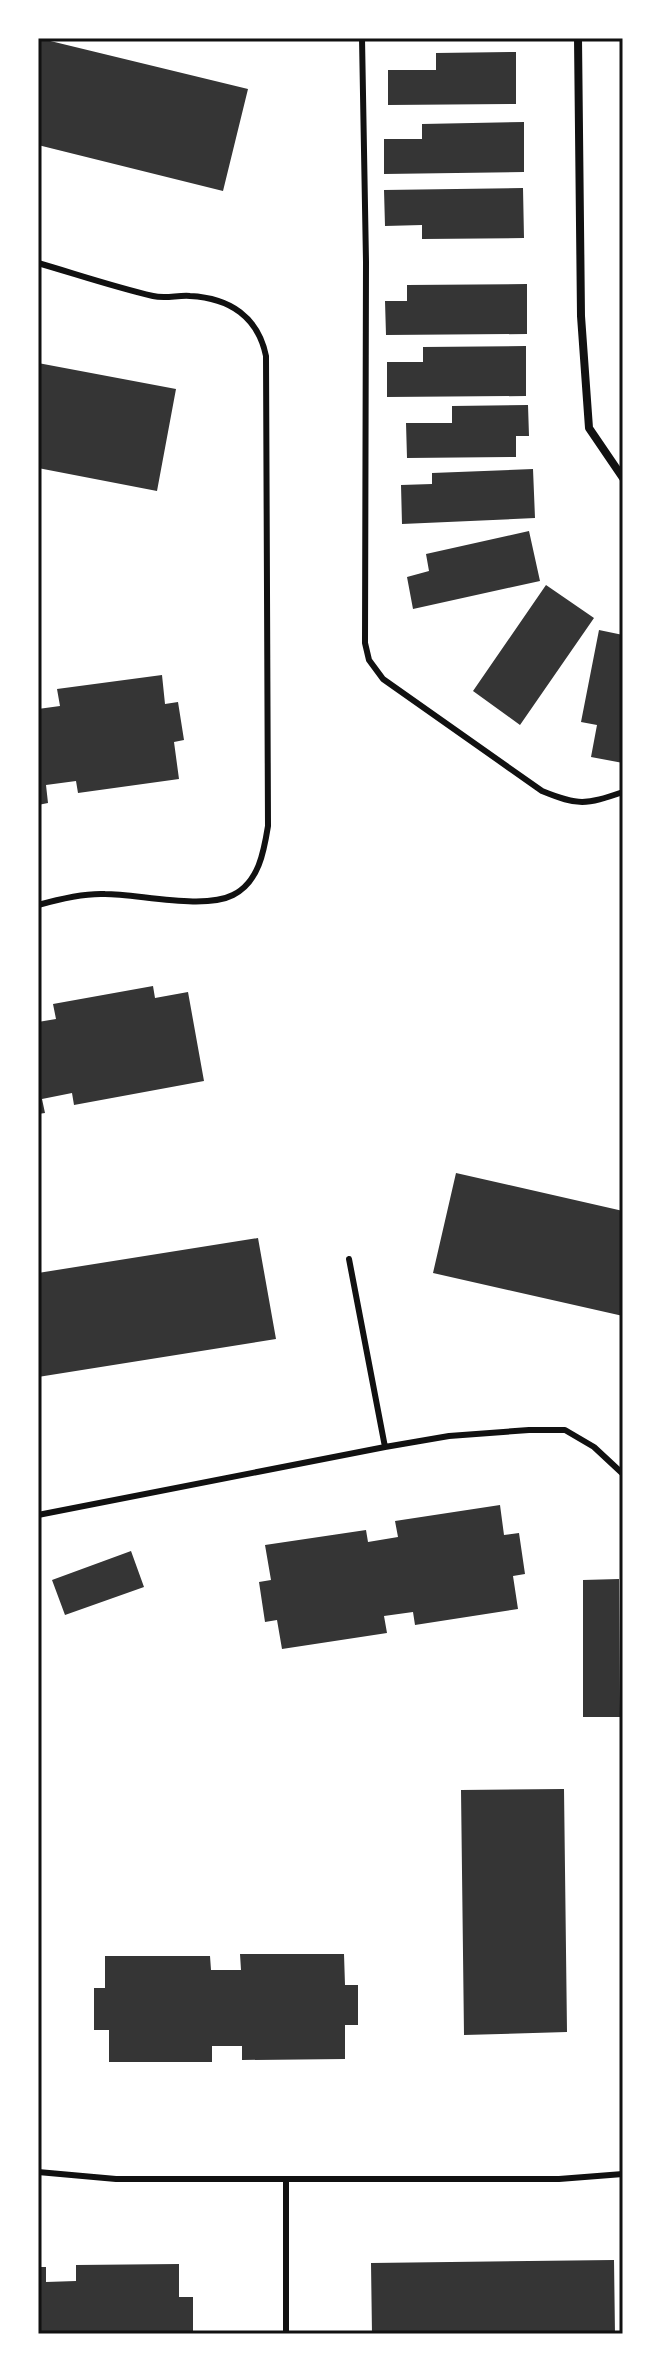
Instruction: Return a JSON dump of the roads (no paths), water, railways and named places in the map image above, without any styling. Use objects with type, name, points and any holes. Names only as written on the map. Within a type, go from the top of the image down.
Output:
[{"type":"street","points":[[578,38],[581,316],[589,428],[623,478]]},
{"type":"lane","points":[[362,38],[366,262],[365,643],[369,660],[383,679],[542,791],[569,802],[588,804],[623,792]]},
{"type":"lane","points":[[38,263],[157,297],[212,299],[232,306],[248,319],[262,338],[266,356],[268,826],[262,860],[253,877],[233,895],[202,901],[103,894],[38,905]]},
{"type":"lane","points":[[349,1259],[385,1447]]},
{"type":"lane","points":[[38,1515],[385,1447],[449,1436],[529,1430],[565,1430],[594,1447],[623,1474]]},
{"type":"lane","points":[[38,2172],[116,2179],[559,2179],[623,2174]]},
{"type":"lane","points":[[286,2179],[286,2332]]}]
